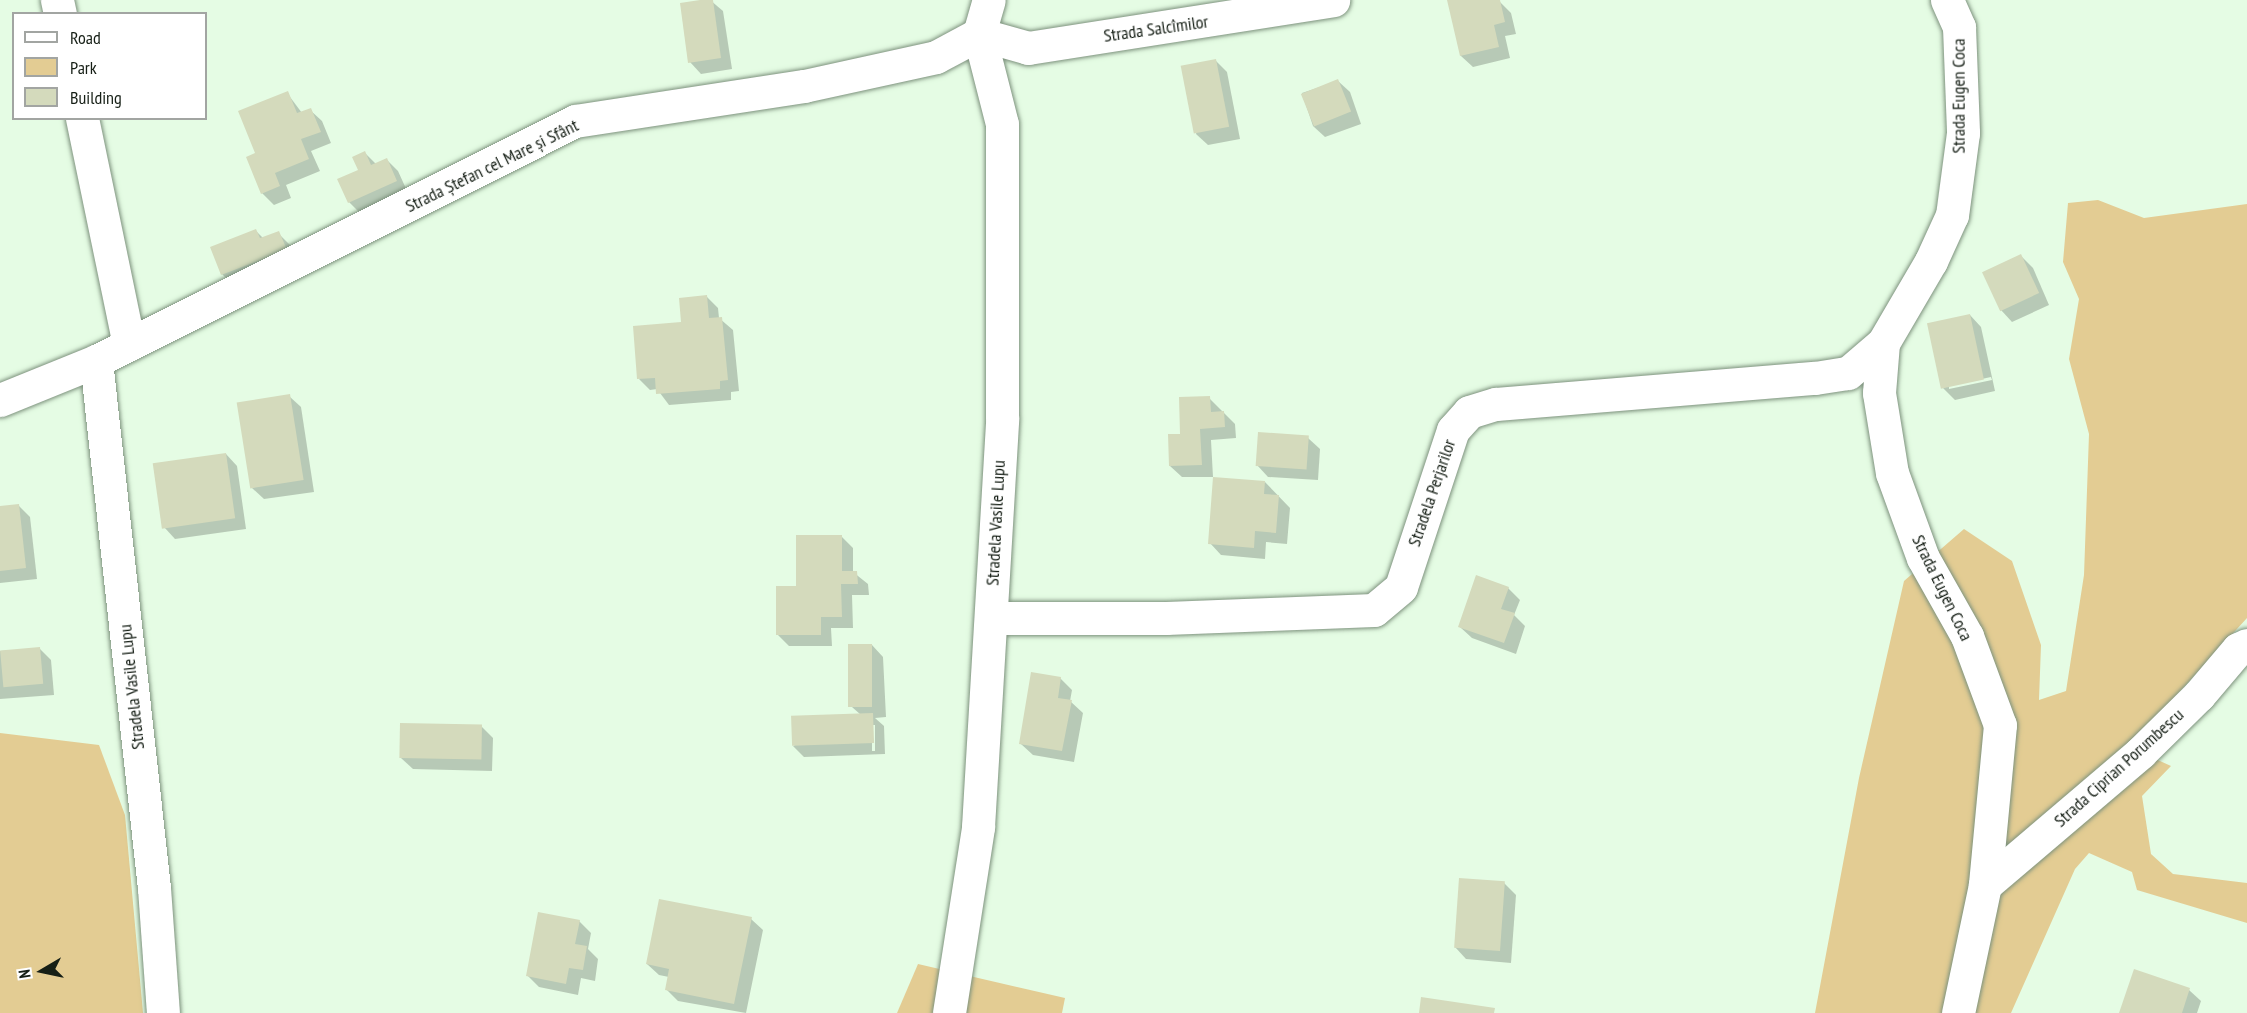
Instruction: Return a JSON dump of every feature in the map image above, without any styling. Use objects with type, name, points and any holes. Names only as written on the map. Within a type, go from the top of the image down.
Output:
[{"type":"street","points":[[980,34],[989,0]]},
{"type":"street","name":"Strada Salcîmilor","points":[[980,34],[1028,48],[1333,0]]},
{"type":"street","name":"Strada Eugen Coca","points":[[1947,0],[1959,27],[1963,133],[1952,215],[1931,261],[1883,343],[1879,393],[1892,473],[1923,558],[1966,636],[2000,725],[1985,885],[1958,1013]]},
{"type":"street","name":"Strada Ștefan cel Mare și Sfânt","points":[[0,400],[96,361],[575,121],[804,86],[936,57],[980,34]]},
{"type":"street","name":"Stradela Vasile Lupu","points":[[949,1013],[978,827],[1002,418],[1002,124],[980,34]]},
{"type":"street","points":[[82,120],[129,344]]},
{"type":"street","name":"Stradela Perjarilor","points":[[991,618],[1166,618],[1374,610],[1401,587],[1453,430],[1469,412],[1496,404],[1815,378],[1848,373],[1883,343]]},
{"type":"street","name":"Stradela Vasile Lupu","points":[[96,361],[152,876],[163,1013]]},
{"type":"street","name":"Strada Ciprian Porumbescu","points":[[1985,885],[2140,753],[2199,695],[2238,650],[2247,645]]},
{"type":"green space","points":[[2098,200],[2144,218],[2247,204],[2247,618],[2129,747],[2171,766],[2142,796],[2151,854],[2173,874],[2247,883],[2247,923],[2137,890],[2132,872],[2089,853],[2075,869],[2011,1013],[1815,1013],[1859,778],[1904,581],[1964,529],[2012,561],[2041,645],[2039,700],[2066,691],[2084,575],[2089,434],[2069,359],[2079,299],[2063,262],[2068,203]]},
{"type":"green space","points":[[0,733],[99,745],[125,815],[143,1013],[0,1013]]},
{"type":"green space","points":[[918,964],[1065,998],[1062,1013],[897,1013]]},
{"type":"building","points":[[713,0],[721,58],[688,63],[680,3]]},
{"type":"building","points":[[1447,0],[1500,0],[1505,22],[1494,25],[1499,47],[1460,56]]},
{"type":"building","points":[[1216,59],[1229,127],[1194,134],[1181,66]]},
{"type":"building","points":[[1338,79],[1351,111],[1314,126],[1301,94]]},
{"type":"building","points":[[288,91],[297,113],[311,108],[321,132],[301,139],[309,159],[275,173],[280,186],[261,194],[246,157],[255,153],[238,111]]},
{"type":"building","points":[[365,151],[371,165],[387,158],[397,181],[348,203],[337,179],[358,170],[352,157]]},
{"type":"building","points":[[256,229],[260,238],[279,231],[287,250],[221,275],[210,247]]},
{"type":"building","points":[[2021,254],[2039,293],[2000,311],[1982,272]]},
{"type":"building","points":[[707,295],[709,318],[722,317],[728,380],[720,381],[720,389],[656,394],[655,378],[637,379],[633,326],[681,322],[679,298]]},
{"type":"building","points":[[1970,314],[1984,380],[1941,389],[1927,323]]},
{"type":"building","points":[[290,394],[304,480],[250,488],[237,402]]},
{"type":"building","points":[[1210,396],[1211,412],[1224,411],[1225,427],[1200,429],[1202,465],[1169,466],[1168,434],[1180,434],[1179,397]]},
{"type":"building","points":[[1258,432],[1309,436],[1307,469],[1256,466]]},
{"type":"building","points":[[226,453],[235,518],[162,529],[153,463]]},
{"type":"building","points":[[1213,477],[1265,481],[1264,494],[1279,495],[1276,533],[1255,531],[1254,548],[1208,544]]},
{"type":"building","points":[[19,504],[26,568],[0,571],[0,506]]},
{"type":"building","points":[[796,535],[842,535],[842,571],[857,571],[858,584],[841,584],[842,617],[821,617],[821,635],[776,635],[776,586],[796,586]]},
{"type":"building","points":[[1476,575],[1509,587],[1501,609],[1515,613],[1504,643],[1458,627]]},
{"type":"building","points":[[848,644],[872,644],[872,707],[848,707]]},
{"type":"building","points":[[40,647],[43,684],[3,687],[0,650]]},
{"type":"building","points":[[1031,672],[1061,677],[1058,698],[1072,700],[1062,751],[1019,744]]},
{"type":"building","points":[[873,713],[874,743],[792,746],[791,716]]},
{"type":"building","points":[[400,723],[482,724],[481,759],[399,758]]},
{"type":"building","points":[[1459,878],[1505,881],[1500,951],[1454,948]]},
{"type":"building","points":[[659,899],[752,917],[734,1004],[665,990],[669,969],[646,964]]},
{"type":"building","points":[[538,912],[580,920],[575,944],[587,946],[583,970],[569,968],[566,984],[526,976]]},
{"type":"building","points":[[2134,969],[2190,988],[2182,1013],[2119,1013]]},
{"type":"building","points":[[1421,997],[1495,1008],[1494,1013],[1419,1013]]}]
